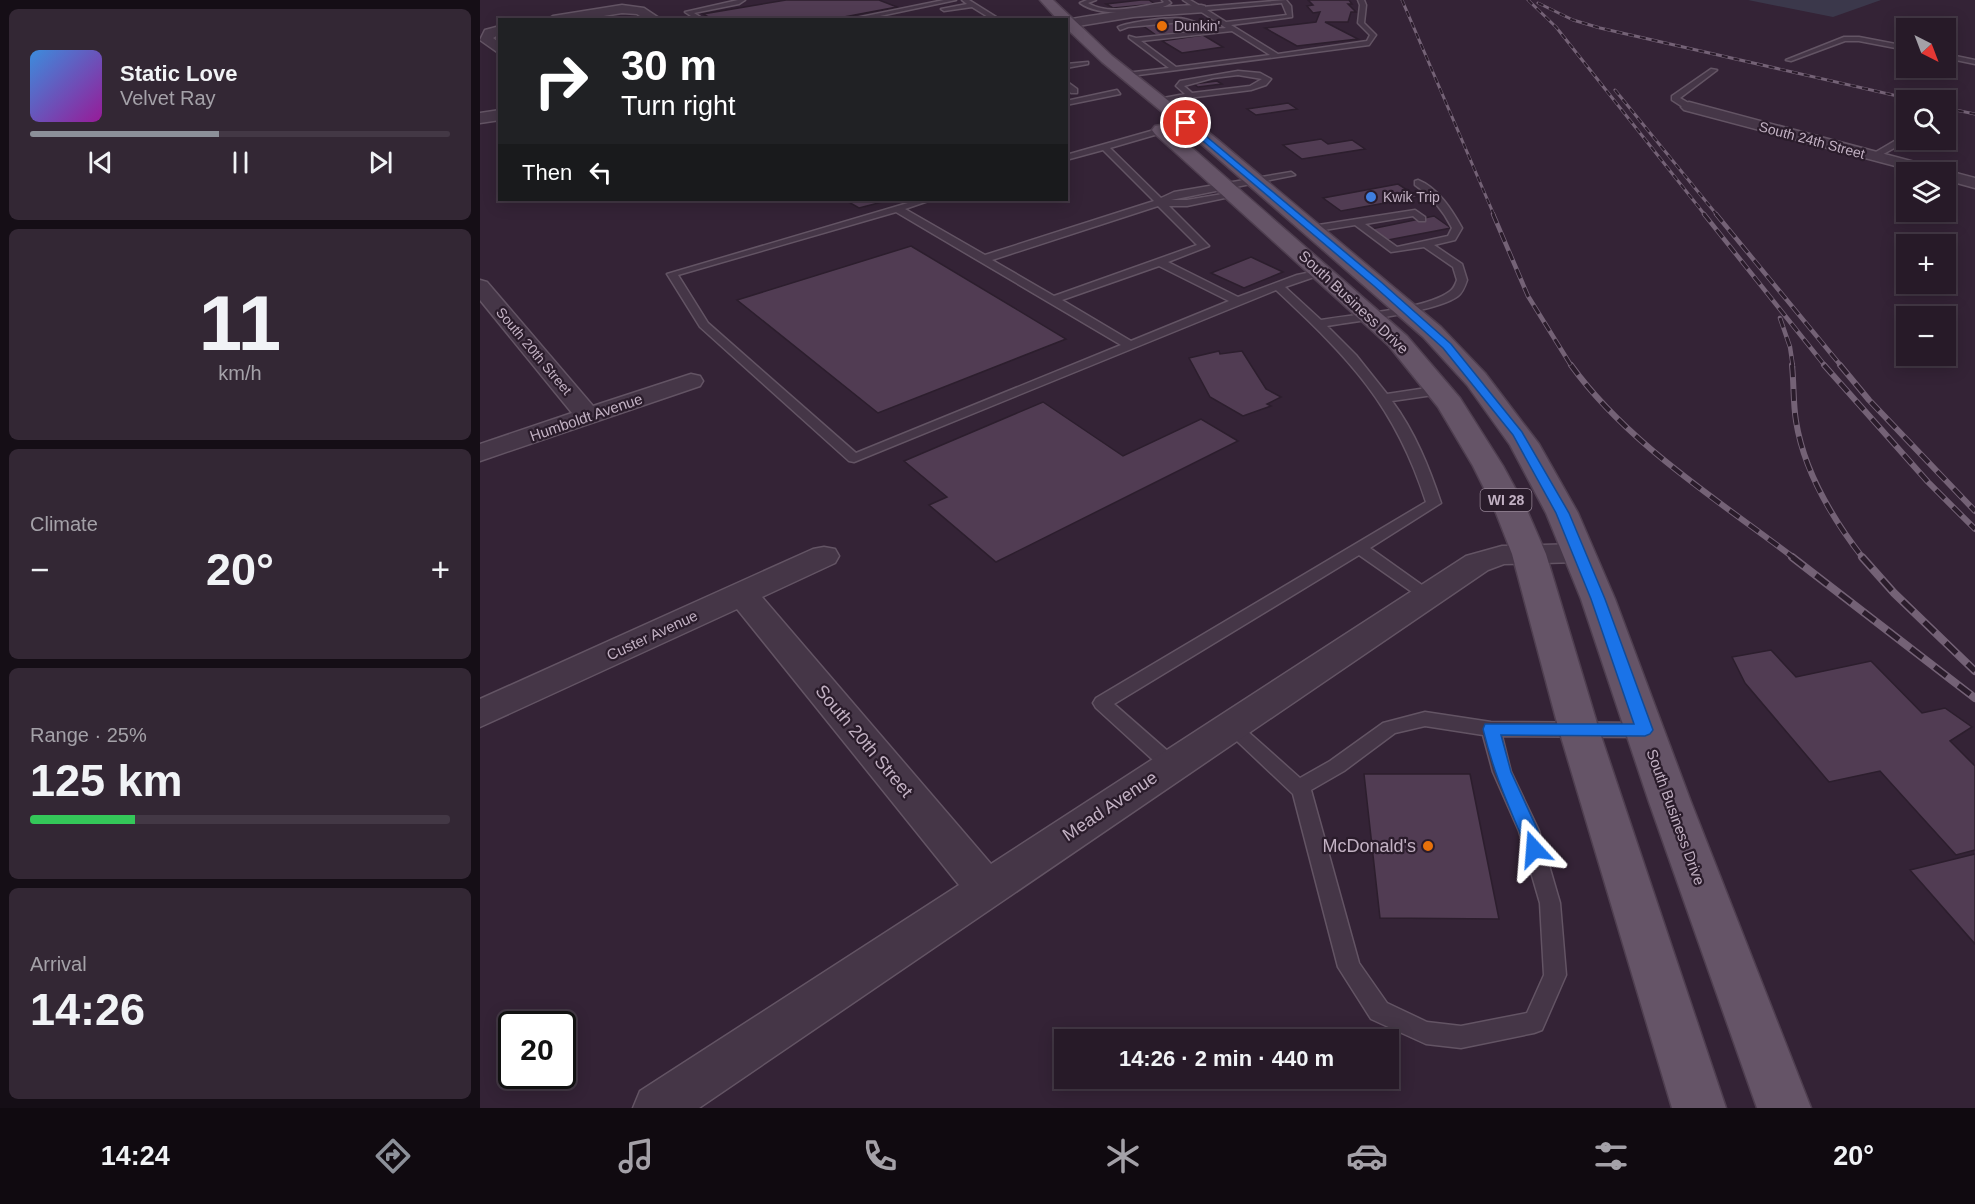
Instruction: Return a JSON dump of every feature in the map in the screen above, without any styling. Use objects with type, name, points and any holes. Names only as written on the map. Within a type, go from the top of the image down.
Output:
[{"type":"main road","name":"South Business Drive","points":[[1047,0],[1058,18]]},
{"type":"main road","name":"South Business Drive","points":[[1075,44],[1121,84],[1173,112],[1238,187],[1322,271],[1398,341],[1440,390],[1461,420],[1498,484],[1529,554],[1579,730],[1699,1108]]},
{"type":"main road","name":"South Business Drive","points":[[1075,44],[1121,84]]},
{"type":"main road","name":"South Business Drive","points":[[1238,187],[1312,229],[1406,308],[1461,361],[1518,434],[1549,486],[1579,553],[1784,1108]]},
{"type":"street","points":[[565,18],[613,10],[637,10],[652,18]]},
{"type":"street","points":[[1075,44],[1089,23],[1206,13]]},
{"type":"street","points":[[498,31],[486,37],[487,41],[498,49]]},
{"type":"street","name":"South 24th Street","points":[[1689,107],[1897,162]]},
{"type":"street","points":[[480,118],[498,115]]},
{"type":"street","points":[[1956,178],[1975,183]]},
{"type":"street","name":"South 20th Street","points":[[480,286],[588,417]]},
{"type":"street","name":"Humboldt Avenue","points":[[480,453],[691,381]]},
{"type":"street","name":"Mead Avenue","points":[[669,1105],[1171,765],[1486,558],[1579,553]]},
{"type":"street","name":"Custer Avenue","points":[[480,714],[824,556]]},
{"type":"street","name":"South 20th Street","points":[[741,593],[987,889]]},
{"type":"lane","points":[[698,18],[688,12],[737,3],[742,0]]},
{"type":"lane","points":[[859,18],[951,0]]},
{"type":"lane","points":[[965,0],[995,18]]},
{"type":"lane","points":[[1075,44],[1083,3],[1090,8],[1106,11],[1163,5],[1167,3],[1165,0]]},
{"type":"lane","points":[[1186,0],[1277,56]]},
{"type":"lane","points":[[1068,102],[1174,69],[1369,43],[1373,35],[1361,23],[1363,4],[1361,0]]},
{"type":"lane","points":[[1135,40],[1207,31],[1290,16],[1283,1],[1206,13]]},
{"type":"lane","points":[[908,8],[925,12],[973,5]]},
{"type":"lane","points":[[1206,13],[1288,8]]},
{"type":"lane","points":[[875,15],[883,18]]},
{"type":"lane","points":[[1174,69],[1120,28],[1158,21],[1188,21],[1207,31]]},
{"type":"lane","points":[[1789,60],[1845,39],[1859,39],[1896,46]]},
{"type":"lane","points":[[1253,50],[1264,48]]},
{"type":"lane","points":[[1956,58],[1975,62]]},
{"type":"lane","points":[[1163,61],[1175,60]]},
{"type":"lane","points":[[1689,107],[1675,98],[1713,70]]},
{"type":"lane","points":[[1068,157],[1105,147],[1173,112],[1251,88],[1267,79],[1258,74],[1228,75],[1183,83],[1180,86],[1173,112]]},
{"type":"lane","points":[[1873,156],[1896,143]]},
{"type":"lane","points":[[1053,300],[1204,246],[1105,147]]},
{"type":"lane","points":[[984,259],[1160,202],[1184,203],[1238,187],[1291,175]]},
{"type":"lane","points":[[1418,183],[1434,194],[1457,228],[1452,238]]},
{"type":"lane","points":[[923,201],[672,274],[704,325],[854,458],[1238,301],[1322,271]]},
{"type":"lane","points":[[897,208],[1130,345]]},
{"type":"lane","points":[[1312,229],[1377,219],[1403,219],[1444,210]]},
{"type":"lane","points":[[1377,219],[1386,226]]},
{"type":"lane","points":[[1357,222],[1395,250],[1413,247],[1428,240],[1452,238]]},
{"type":"lane","points":[[1439,230],[1452,238]]},
{"type":"lane","points":[[1401,238],[1413,247]]},
{"type":"lane","points":[[1320,324],[1427,304],[1453,294],[1459,289],[1462,280],[1458,266],[1428,240]]},
{"type":"lane","points":[[1160,262],[1238,301]]},
{"type":"lane","points":[[1171,765],[1102,703],[1434,503],[1425,472],[1399,417],[1386,398],[1356,361],[1278,286]]},
{"type":"lane","points":[[1386,398],[1440,390]]},
{"type":"lane","points":[[1359,548],[1428,595]]},
{"type":"lane","points":[[1299,788],[1337,766],[1389,728],[1425,719],[1491,729],[1645,730]]},
{"type":"lane","points":[[1230,726],[1299,788],[1349,967],[1379,1011],[1426,1033],[1461,1037],[1534,1022],[1555,975],[1550,903],[1529,831],[1502,772],[1491,729]]},
{"type":"shaded area","points":[[1748,0],[1881,0],[1833,17]]},
{"type":"building","points":[[786,0],[879,0],[897,7],[839,18],[710,18],[703,14]]},
{"type":"building","points":[[1149,0],[1155,4],[1113,8],[1106,4]]},
{"type":"building","points":[[1308,0],[1349,0],[1352,4],[1348,4],[1356,12],[1351,12],[1348,22],[1325,22],[1358,39],[1297,46],[1265,28],[1316,22],[1320,12],[1313,13],[1307,6],[1313,5]]},
{"type":"building","points":[[1172,22],[1187,32],[1156,35],[1142,25]]},
{"type":"building","points":[[1203,35],[1223,47],[1182,53],[1162,41]]},
{"type":"building","points":[[1217,81],[1222,84],[1198,87],[1194,84]]},
{"type":"building","points":[[1288,103],[1297,109],[1256,115],[1247,109]]},
{"type":"building","points":[[1321,139],[1328,144],[1352,140],[1365,149],[1302,159],[1283,145]]},
{"type":"building","name":"Kwik Trip","points":[[1398,184],[1418,197],[1341,211],[1323,198]]},
{"type":"building","points":[[847,201],[886,201],[859,208]]},
{"type":"building","name":"Kwik Trip","points":[[1434,216],[1451,228],[1388,240],[1371,229]]},
{"type":"building","points":[[911,246],[1066,339],[878,413],[737,300]]},
{"type":"building","points":[[1251,257],[1283,272],[1244,288],[1211,273]]},
{"type":"building","points":[[1219,351],[1220,354],[1242,351],[1266,389],[1281,397],[1267,404],[1271,406],[1243,416],[1210,397],[1189,358]]},
{"type":"building","points":[[1043,402],[1123,456],[1201,419],[1238,441],[996,562],[929,505],[947,497],[904,461]]},
{"type":"building","points":[[1771,650],[1796,677],[1871,661],[1922,713],[1945,708],[1972,727],[1950,741],[1975,766],[1975,850],[1956,855],[1880,771],[1829,782],[1745,683],[1732,657]]},
{"type":"building","name":"McDonald's","points":[[1364,774],[1470,774],[1499,919],[1380,918]]},
{"type":"building","points":[[1975,854],[1975,944],[1910,870]]},
{"type":"railway","points":[[1402,0],[1494,215]]},
{"type":"railway","points":[[1528,0],[1556,27],[1705,215]]},
{"type":"railway","points":[[1538,3],[1573,20],[1600,28],[1896,96]]},
{"type":"railway","points":[[1615,90],[1717,215]]},
{"type":"railway","points":[[1956,110],[1975,114]]},
{"type":"railway","points":[[1493,214],[1528,296],[1572,367]]},
{"type":"railway","points":[[1704,214],[1826,367]]},
{"type":"railway","points":[[1716,214],[1842,367]]},
{"type":"railway","points":[[1780,318],[1790,347],[1793,367]]},
{"type":"railway","points":[[1571,365],[1619,420],[1646,445],[1794,558]]},
{"type":"railway","points":[[1792,365],[1794,407],[1805,458],[1830,511],[1863,558]]},
{"type":"railway","points":[[1824,365],[1928,482],[1975,529]]},
{"type":"railway","points":[[1840,365],[1869,400],[1975,511]]},
{"type":"railway","points":[[1792,557],[1975,698]]},
{"type":"railway","points":[[1862,557],[1894,593],[1975,671]]},
{"type":"place","name":"Dunkin'","points":[[1162,26]]},
{"type":"place","name":"Kwik Trip","points":[[1371,197]]},
{"type":"place","name":"McDonald's","points":[[1428,846]]},
{"type":"route","points":[[1186,123],[1378,284],[1447,346],[1476,379],[1518,434],[1562,513],[1598,599],[1645,730],[1491,729],[1502,772],[1529,831],[1534,849]]}]
